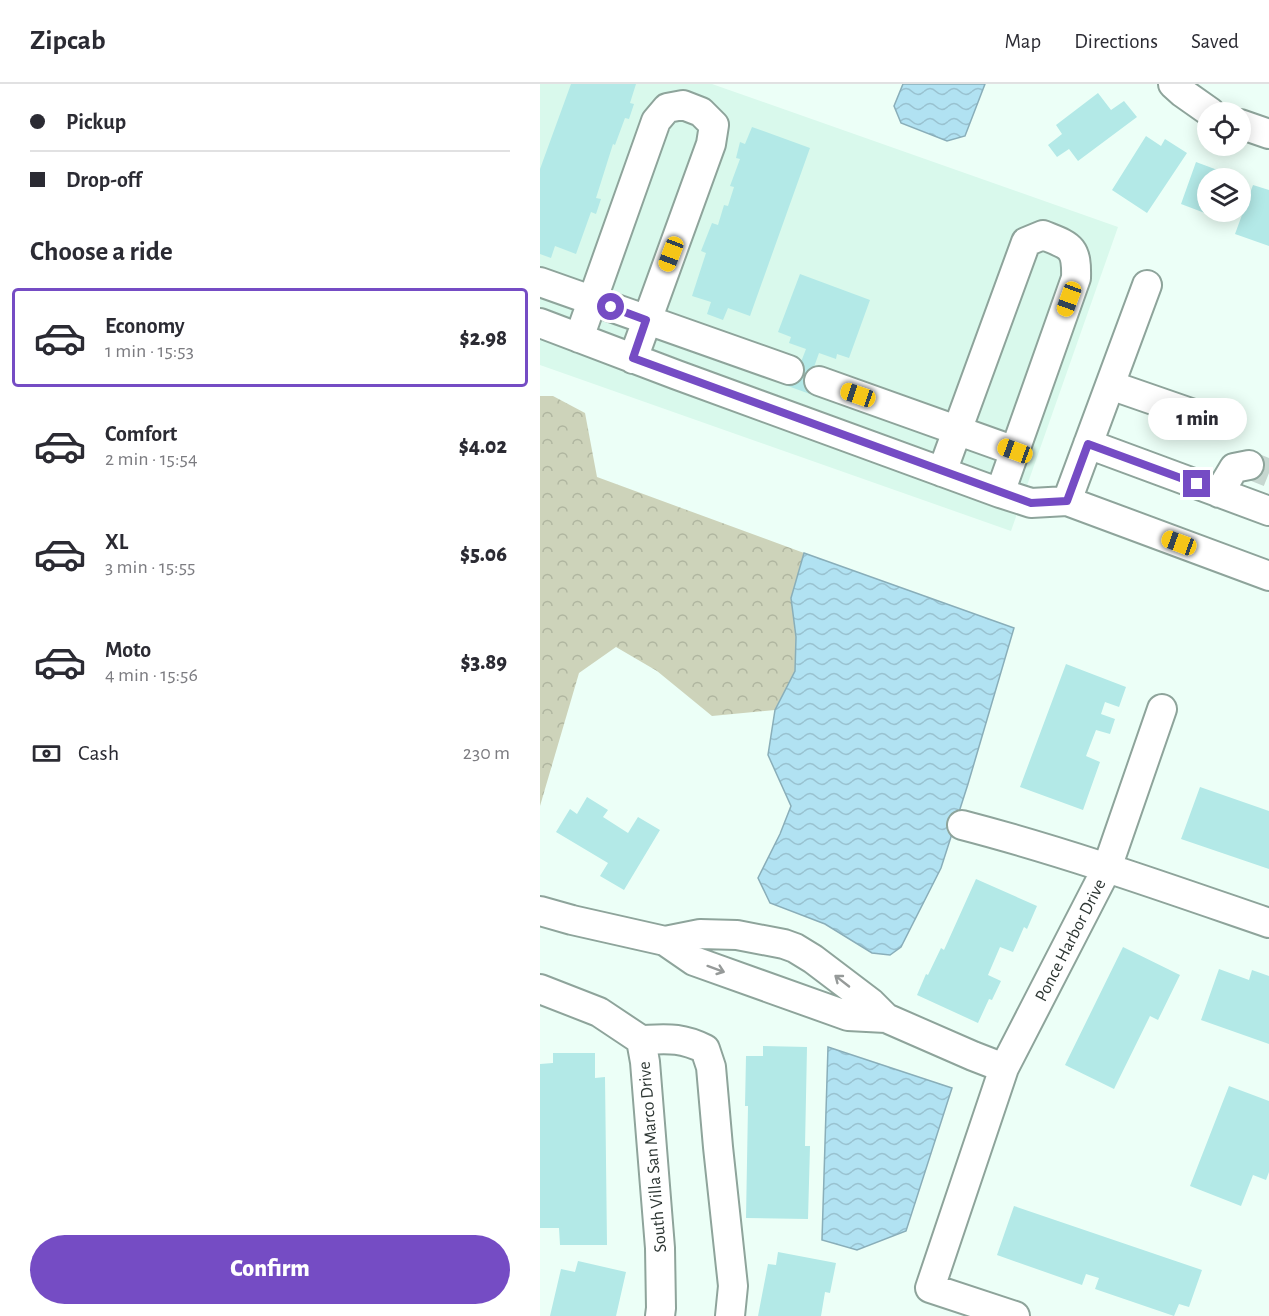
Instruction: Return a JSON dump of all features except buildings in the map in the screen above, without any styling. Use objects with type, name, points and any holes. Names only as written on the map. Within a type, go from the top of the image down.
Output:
[{"type":"street","points":[[1173,84],[1197,103]]},
{"type":"street","points":[[579,338],[656,121],[667,108],[683,105],[701,112],[714,125],[711,144],[633,358]]},
{"type":"street","points":[[1251,128],[1269,134]]},
{"type":"street","points":[[942,472],[1026,242],[1043,236],[1069,246],[1077,261],[1077,278],[1000,493]]},
{"type":"street","points":[[540,282],[789,370]]},
{"type":"street","points":[[1067,501],[1147,285]]},
{"type":"street","points":[[540,323],[1000,493],[1031,503],[1067,501],[1269,576]]},
{"type":"street","points":[[819,381],[1015,451]]},
{"type":"street","points":[[1110,385],[1211,420]]},
{"type":"street","points":[[1088,444],[1269,511]]},
{"type":"street","points":[[1219,493],[1234,468],[1249,465]]},
{"type":"street","points":[[962,825],[1107,868],[1162,709]]},
{"type":"street","name":"Ponce Harbor Drive","points":[[1015,1316],[930,1288],[1004,1068],[1107,868],[1269,923]]},
{"type":"street","points":[[540,911],[664,941],[694,961],[848,1016],[886,1018],[1004,1068]]},
{"type":"street","points":[[664,941],[700,934],[737,935],[784,944],[813,959],[871,1003],[886,1018]]},
{"type":"street","points":[[766,987],[784,944]]},
{"type":"street","name":"South Villa San Marco Drive","points":[[540,989],[600,1012],[641,1040],[646,1073],[660,1248],[660,1316]]},
{"type":"street","points":[[641,1040],[674,1039],[691,1042],[705,1049],[711,1067],[732,1286],[730,1316]]},
{"type":"shaded area","points":[[540,84],[712,84],[1118,227],[1011,531],[540,365]]},
{"type":"green space","points":[[540,396],[553,396],[585,413],[597,477],[804,553],[791,598],[796,637],[795,671],[775,710],[712,716],[657,671],[616,647],[579,673],[540,806]]},
{"type":"water","points":[[903,84],[985,84],[965,136],[947,141],[901,123],[894,106]]},
{"type":"water","points":[[804,553],[1014,628],[941,868],[901,947],[890,955],[872,953],[825,924],[770,903],[758,878],[791,806],[768,755],[775,710],[795,671],[796,637],[791,598]]},
{"type":"water","points":[[828,1047],[952,1088],[906,1231],[857,1250],[822,1240]]},
{"type":"tunnel","points":[[1249,465],[1269,473]]},
{"type":"route","points":[[611,307],[646,320],[633,358],[699,384],[1031,503],[1067,501],[1088,444],[1197,484]]}]
